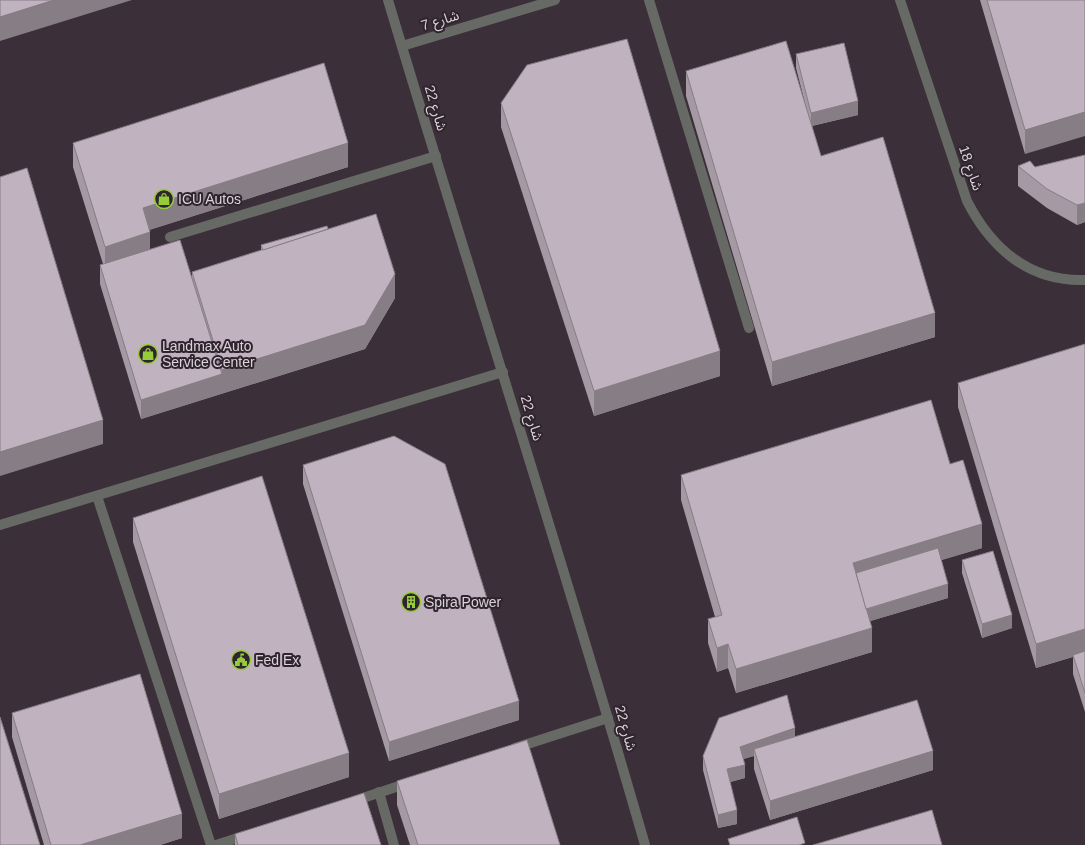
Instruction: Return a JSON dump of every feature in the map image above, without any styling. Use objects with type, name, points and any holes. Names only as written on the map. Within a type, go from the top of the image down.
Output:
[{"type":"street","name":"شارع 22","points":[[388,0],[503,372],[645,845]]},
{"type":"street","name":"شارع 7","points":[[402,46],[555,0]]},
{"type":"street","points":[[649,0],[749,328]]},
{"type":"street","name":"شارع 18","points":[[900,0],[967,201],[977,222],[992,241],[1009,257],[1030,269],[1052,277],[1085,280]]},
{"type":"street","points":[[170,237],[436,156]]},
{"type":"street","points":[[0,525],[503,372]]},
{"type":"street","points":[[97,496],[211,845]]},
{"type":"street","points":[[503,752],[608,718]]},
{"type":"street","points":[[342,804],[423,778]]},
{"type":"street","points":[[379,792],[394,845]]},
{"type":"street","points":[[216,845],[260,831]]},
{"type":"building","points":[[0,0],[54,0],[0,17]]},
{"type":"building","points":[[987,0],[1085,0],[1085,112],[1025,130]]},
{"type":"building","points":[[627,39],[720,351],[594,391],[501,103],[527,65]]},
{"type":"building","points":[[786,41],[821,156],[883,137],[935,313],[772,362],[686,71]]},
{"type":"building","points":[[844,43],[858,101],[811,113],[796,54]]},
{"type":"building","name":"ICU Autos","points":[[324,63],[348,143],[143,208],[150,232],[105,247],[73,143]]},
{"type":"building","points":[[1085,155],[1085,203],[1077,205],[1047,189],[1018,166],[1030,161],[1035,167]]},
{"type":"building","points":[[27,168],[103,420],[0,452],[0,177]]},
{"type":"building","points":[[376,214],[395,274],[365,325],[222,370],[192,272]]},
{"type":"building","points":[[327,226],[328,229],[263,250],[261,245]]},
{"type":"building","points":[[180,240],[222,374],[141,400],[100,265]]},
{"type":"building","points":[[1085,344],[1085,629],[1036,644],[958,383]]},
{"type":"building","points":[[931,400],[950,464],[963,460],[982,524],[853,563],[872,628],[736,669],[728,644],[717,648],[708,619],[722,615],[681,475]]},
{"type":"building","name":"Spira Power","points":[[394,436],[445,464],[519,701],[389,742],[303,465]]},
{"type":"building","name":"Fed Ex","points":[[262,476],[349,753],[219,794],[133,518]]},
{"type":"building","points":[[938,548],[948,584],[866,609],[856,573]]},
{"type":"building","points":[[993,551],[1012,615],[982,624],[962,560]]},
{"type":"building","points":[[1085,651],[1085,693],[1073,655]]},
{"type":"building","points":[[140,674],[182,814],[80,845],[51,845],[12,713]]},
{"type":"building","points":[[787,695],[795,728],[740,747],[745,765],[727,769],[737,810],[718,815],[703,756],[719,718]]},
{"type":"building","points":[[917,700],[933,751],[770,801],[754,749]]},
{"type":"building","points":[[0,717],[40,845],[0,845]]},
{"type":"building","points":[[527,740],[560,845],[418,845],[397,781]]},
{"type":"building","points":[[364,793],[381,845],[238,845],[235,834]]},
{"type":"building","points":[[932,810],[942,845],[813,845]]},
{"type":"building","points":[[797,817],[805,843],[799,845],[730,845],[728,839]]},
{"type":"place","name":"ICU Autos","points":[[164,199]]},
{"type":"place","name":"Landmax Auto Service Center","points":[[148,354]]},
{"type":"place","name":"Spira Power","points":[[411,602]]},
{"type":"place","name":"Fed Ex","points":[[241,660]]}]
